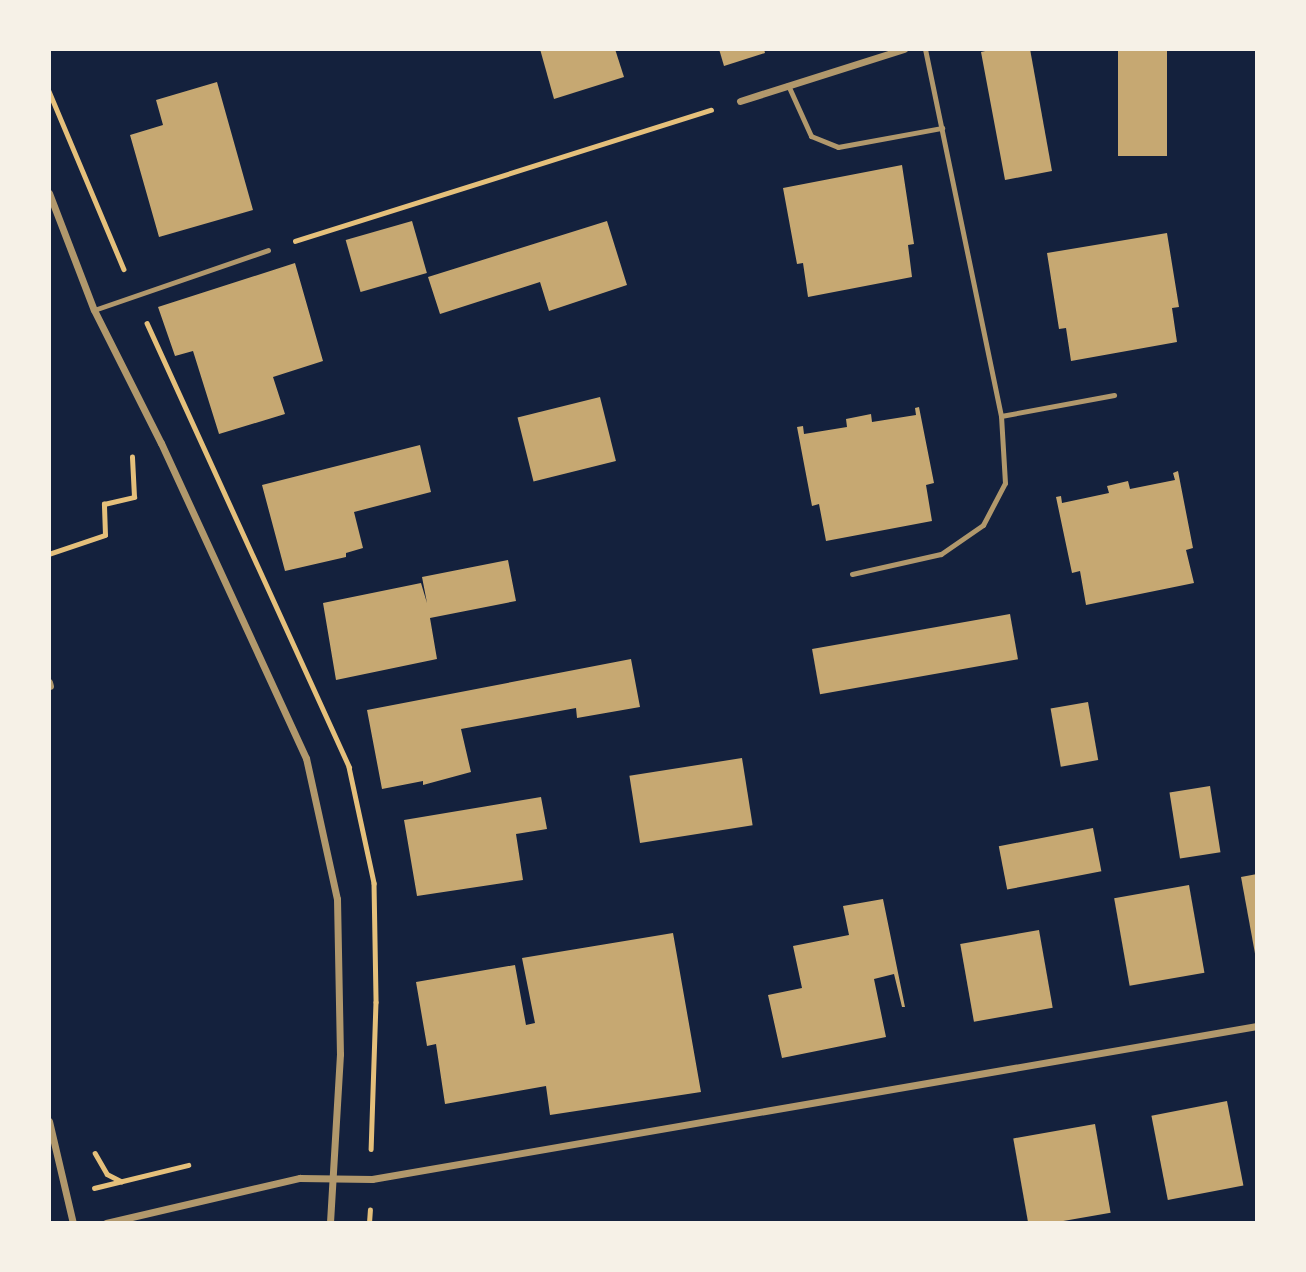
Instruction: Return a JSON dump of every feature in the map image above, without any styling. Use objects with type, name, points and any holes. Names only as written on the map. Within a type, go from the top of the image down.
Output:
[{"type":"street","points":[[740,101],[904,49]]},
{"type":"street","points":[[49,193],[94,310],[161,443],[306,758],[337,899],[340,1054],[330,1223]]},
{"type":"street","points":[[106,1223],[300,1178],[372,1179],[1257,1026]]},
{"type":"street","points":[[49,1121],[73,1223]]},
{"type":"lane","points":[[852,574],[941,554],[983,525],[1005,483],[1001,416],[925,49]]},
{"type":"lane","points":[[788,86],[811,136],[838,147],[942,128]]},
{"type":"lane","points":[[94,310],[268,250]]},
{"type":"lane","points":[[1001,416],[1114,395]]},
{"type":"path","points":[[268,250],[740,101]]},
{"type":"path","points":[[49,554],[104,535],[104,504],[134,497],[132,457]]},
{"type":"path","points":[[95,1153],[107,1174],[121,1181]]},
{"type":"path","points":[[67,1194],[188,1165]]},
{"type":"building","points":[[540,49],[615,49],[624,77],[554,99]]},
{"type":"building","points":[[719,49],[764,49],[765,53],[724,66]]},
{"type":"building","points":[[994,49],[1030,49],[1052,171],[1005,180],[981,52]]},
{"type":"building","points":[[1118,49],[1167,49],[1167,156],[1118,156]]},
{"type":"building","points":[[217,82],[253,210],[159,237],[130,135],[163,125],[156,100]]},
{"type":"building","points":[[902,165],[914,244],[908,245],[912,277],[808,297],[803,263],[797,264],[783,188]]},
{"type":"building","points":[[412,221],[427,273],[361,292],[346,240]]},
{"type":"building","points":[[607,221],[627,285],[549,311],[540,282],[440,314],[428,277]]},
{"type":"building","points":[[1167,233],[1179,307],[1172,308],[1177,342],[1071,361],[1066,328],[1059,329],[1047,253]]},
{"type":"building","points":[[295,263],[323,361],[273,377],[285,414],[219,434],[193,351],[175,356],[158,307]]},
{"type":"building","points":[[600,397],[616,461],[533,482],[518,418]]},
{"type":"building","points":[[919,407],[934,483],[926,485],[932,521],[826,541],[819,504],[812,506],[797,427],[803,426],[804,434],[847,427],[846,419],[871,414],[872,422],[916,415],[915,408]]},
{"type":"building","points":[[420,445],[431,492],[354,512],[363,548],[346,553],[346,557],[285,571],[262,485]]},
{"type":"building","points":[[1178,471],[1193,548],[1186,550],[1194,583],[1086,605],[1080,571],[1072,573],[1056,497],[1061,496],[1062,503],[1109,493],[1107,486],[1128,481],[1130,489],[1175,480],[1173,473]]},
{"type":"building","points":[[508,560],[516,601],[430,618],[437,659],[336,680],[323,603],[421,583],[427,603],[422,577]]},
{"type":"building","points":[[1010,614],[1018,659],[820,694],[812,649]]},
{"type":"building","points":[[631,659],[640,707],[577,718],[576,708],[461,729],[471,772],[423,785],[423,781],[382,789],[367,710]]},
{"type":"building","points":[[1088,702],[1098,760],[1061,767],[1051,709]]},
{"type":"building","points":[[742,758],[753,825],[640,843],[629,776]]},
{"type":"building","points":[[1210,786],[1220,852],[1180,859],[1170,792]]},
{"type":"building","points":[[541,797],[547,829],[516,834],[523,880],[417,896],[404,820]]},
{"type":"building","points":[[1093,828],[1101,871],[1007,890],[999,846]]},
{"type":"building","points":[[1257,874],[1257,959],[1256,959],[1241,877]]},
{"type":"building","points":[[1189,885],[1204,973],[1130,986],[1114,898]]},
{"type":"building","points":[[883,899],[905,1007],[902,1007],[894,974],[874,979],[886,1037],[782,1058],[768,995],[802,988],[793,946],[849,935],[843,906]]},
{"type":"building","points":[[1039,930],[1053,1008],[974,1022],[960,944]]},
{"type":"building","points":[[673,933],[701,1092],[550,1115],[546,1086],[445,1104],[436,1044],[427,1046],[416,982],[515,965],[526,1025],[535,1023],[522,958]]},
{"type":"building","points":[[1227,1101],[1243,1185],[1168,1200],[1151,1116]]},
{"type":"building","points":[[1095,1124],[1111,1213],[1052,1223],[1028,1223],[1013,1138]]}]
